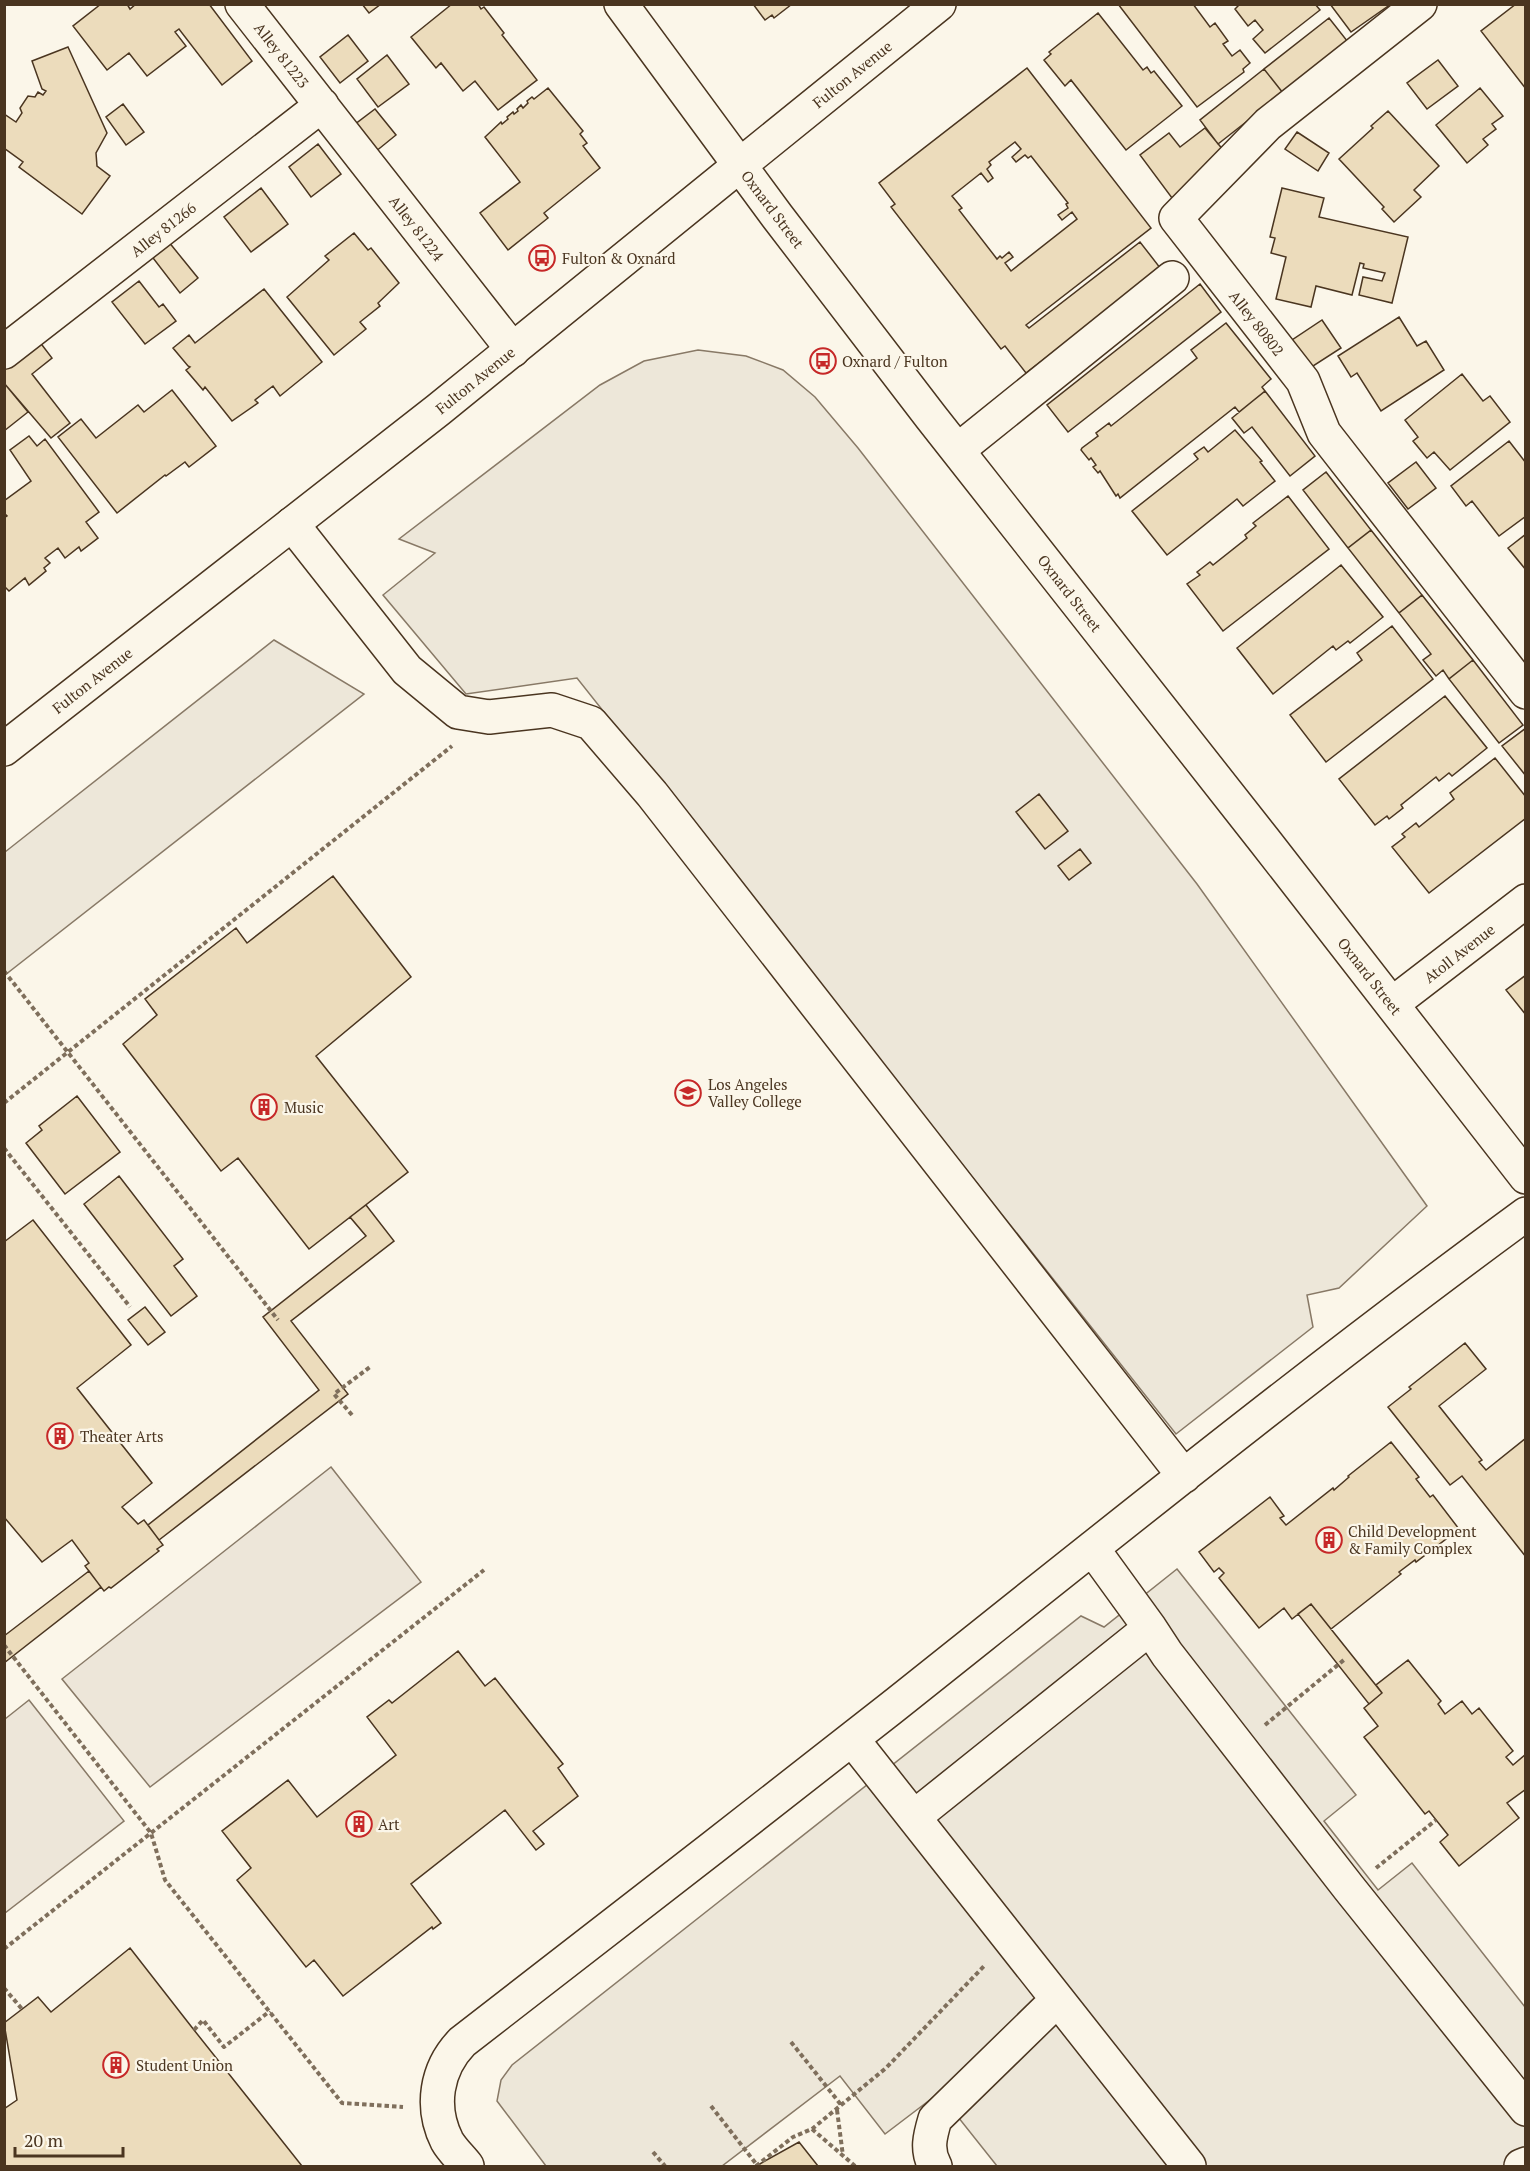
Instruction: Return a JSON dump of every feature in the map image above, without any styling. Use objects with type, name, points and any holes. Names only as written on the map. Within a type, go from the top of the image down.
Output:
[{"type":"main road","name":"Alley 81223","points":[[242,4],[322,105]]},
{"type":"main road","name":"Oxnard Street","points":[[621,4],[740,165],[958,450],[1526,1178]]},
{"type":"main road","name":"Fulton Avenue","points":[[4,749],[513,350],[939,4]]},
{"type":"main road","name":"Alley 80802","points":[[1420,4],[1268,124],[1176,218],[1303,381],[1324,433],[1526,692]]},
{"type":"main road","name":"Alley 81224","points":[[322,105],[513,350]]},
{"type":"main road","name":"Alley 81266","points":[[4,352],[322,105]]},
{"type":"main road","points":[[958,450],[1172,278]]},
{"type":"main road","points":[[292,524],[407,670],[458,712],[489,717],[552,710],[591,723],[652,794],[1184,1476]]},
{"type":"main road","name":"Atoll Avenue","points":[[1392,1004],[1526,902]]},
{"type":"main road","points":[[467,2166],[448,2143],[441,2127],[436,2105],[438,2085],[447,2061],[462,2043],[1184,1476],[1526,1214]]},
{"type":"main road","points":[[1092,1548],[1167,1654],[1349,1888],[1526,2109]]},
{"type":"main road","points":[[914,1817],[1150,1628]]},
{"type":"main road","points":[[852,1739],[1189,2166]]},
{"type":"main road","points":[[935,2166],[928,2143],[934,2119],[1058,2000]]},
{"type":"main road","points":[[1521,2166],[1526,2164]]},
{"type":"path","points":[[4,1102],[489,717]]},
{"type":"path","points":[[4,971],[278,1320]]},
{"type":"path","points":[[4,1148],[130,1307]]},
{"type":"path","points":[[352,1415],[334,1394],[370,1367]]},
{"type":"path","points":[[4,1949],[484,1570]]},
{"type":"path","points":[[6,1647],[151,1833],[165,1880],[342,2103],[394,2107],[436,2105]]},
{"type":"path","points":[[1239,1746],[1345,1659]]},
{"type":"path","points":[[1349,1888],[1436,1820]]},
{"type":"path","points":[[711,2106],[756,2166],[793,2137],[812,2129],[886,2068],[984,1966],[1012,1943]]},
{"type":"path","points":[[4,1988],[22,2009]]},
{"type":"path","points":[[194,2030],[203,2020],[224,2047],[270,2011]]},
{"type":"path","points":[[791,2042],[842,2106]]},
{"type":"path","points":[[837,2110],[843,2157]]},
{"type":"path","points":[[812,2129],[855,2166]]},
{"type":"path","points":[[653,2152],[665,2166]]},
{"type":"shaded area","points":[[698,350],[746,356],[783,370],[815,397],[858,448],[1197,884],[1427,1206],[1339,1288],[1307,1295],[1313,1327],[1176,1434],[577,678],[466,694],[383,595],[435,553],[399,539],[600,385],[644,361]]},
{"type":"shaded area","points":[[274,640],[364,694],[5,975],[5,852]]},
{"type":"shaded area","points":[[331,1467],[421,1582],[150,1787],[62,1679]]},
{"type":"shaded area","points":[[1177,1569],[1356,1795],[1324,1821],[1378,1890],[1412,1863],[1525,2007],[1525,2166],[997,2166],[939,2093],[885,2134],[840,2076],[722,2166],[546,2166],[497,2101],[501,2080],[512,2065],[1081,1616],[1104,1627]]},
{"type":"shaded area","points":[[29,1700],[124,1821],[5,1913],[5,1719]]},
{"type":"building","points":[[101,4],[127,4],[130,9],[136,4],[209,4],[252,61],[222,85],[179,29],[175,32],[186,46],[147,76],[129,53],[107,70],[73,26]]},
{"type":"building","points":[[362,4],[381,4],[369,13]]},
{"type":"building","points":[[452,4],[478,4],[481,9],[484,7],[504,33],[502,35],[537,80],[498,110],[475,81],[463,91],[441,63],[436,68],[411,37]]},
{"type":"building","points":[[753,4],[792,4],[774,18],[772,15],[765,20]]},
{"type":"building","points":[[1118,4],[1193,4],[1210,27],[1215,23],[1228,41],[1223,44],[1232,56],[1240,50],[1250,63],[1243,69],[1244,72],[1197,107]]},
{"type":"building","points":[[1240,4],[1315,4],[1320,10],[1265,53],[1253,39],[1263,30],[1255,20],[1248,26],[1235,9]]},
{"type":"building","points":[[1330,4],[1391,4],[1351,32]]},
{"type":"building","points":[[1516,4],[1526,4],[1526,89],[1481,31]]},
{"type":"building","points":[[1098,13],[1143,70],[1147,67],[1151,73],[1154,71],[1182,106],[1126,150],[1071,80],[1065,86],[1044,60],[1051,54],[1049,52]]},
{"type":"building","points":[[1329,18],[1348,42],[1283,93],[1264,69]]},
{"type":"building","points":[[348,35],[368,61],[340,83],[320,57]]},
{"type":"building","points":[[68,47],[107,133],[96,153],[97,166],[110,176],[82,214],[19,167],[23,162],[4,148],[4,114],[16,122],[22,113],[20,108],[28,96],[35,97],[38,92],[43,95],[46,91],[42,89],[32,61]]},
{"type":"building","points":[[387,55],[409,84],[378,107],[357,79]]},
{"type":"building","points":[[1438,60],[1458,86],[1427,109],[1407,83]]},
{"type":"building","points":[[1027,68],[1151,228],[1026,325],[1029,328],[1140,242],[1161,269],[1026,373],[1005,346],[1001,349],[891,207],[895,204],[879,183]],"holes":[[[1015,142],[1021,149],[1012,157],[1016,162],[1025,155],[1028,158],[1031,156],[1068,203],[1066,204],[1068,208],[1058,215],[1062,220],[1072,212],[1077,219],[1011,271],[1005,263],[1013,257],[1009,252],[997,259],[959,210],[962,208],[952,196],[981,173],[988,182],[993,178],[987,169],[991,165],[989,162]]]},
{"type":"building","points":[[1264,69],[1283,93],[1218,144],[1200,120]]},
{"type":"building","points":[[548,88],[583,131],[580,134],[587,143],[583,146],[600,168],[544,213],[548,218],[508,250],[480,213],[520,182],[485,137],[501,122],[502,124],[508,119],[507,117],[513,112],[514,114],[518,111],[521,105],[523,108],[532,97],[534,99]]},
{"type":"building","points":[[1480,88],[1503,116],[1492,124],[1496,129],[1483,139],[1488,145],[1467,163],[1436,125]]},
{"type":"building","points":[[123,104],[144,132],[126,145],[106,117]]},
{"type":"building","points":[[375,109],[396,135],[375,152],[354,125]]},
{"type":"building","points":[[1388,111],[1439,166],[1414,190],[1421,197],[1394,222],[1382,209],[1384,207],[1339,159]]},
{"type":"building","points":[[1205,128],[1224,151],[1202,174],[1172,198],[1140,155],[1169,133],[1180,147]]},
{"type":"building","points":[[1297,132],[1329,153],[1318,171],[1285,149]]},
{"type":"building","points":[[318,144],[341,174],[311,197],[289,167]]},
{"type":"building","points":[[261,188],[288,224],[251,252],[224,217]]},
{"type":"building","points":[[1282,188],[1324,198],[1319,217],[1408,237],[1392,303],[1359,295],[1363,277],[1382,281],[1385,273],[1363,268],[1364,264],[1360,263],[1352,295],[1316,286],[1311,307],[1276,299],[1286,257],[1271,253],[1275,238],[1270,237]]},
{"type":"building","points":[[354,233],[368,250],[371,248],[399,283],[378,303],[380,306],[360,322],[366,329],[334,355],[287,297],[329,260],[325,256]]},
{"type":"building","points":[[168,241],[198,278],[180,293],[150,254]]},
{"type":"building","points":[[139,281],[159,307],[163,304],[176,321],[145,344],[112,302]]},
{"type":"building","points":[[1200,284],[1221,312],[1068,432],[1047,405]]},
{"type":"building","points":[[264,289],[322,362],[280,396],[273,386],[255,400],[258,403],[232,421],[205,387],[203,390],[186,370],[190,367],[173,348],[189,335],[195,343]]},
{"type":"building","points":[[1399,317],[1417,346],[1426,341],[1444,370],[1381,411],[1357,373],[1351,377],[1338,356]]},
{"type":"building","points":[[1322,320],[1341,348],[1310,368],[1292,340]]},
{"type":"building","points":[[1226,323],[1271,379],[1262,387],[1265,391],[1239,412],[1235,407],[1120,498],[1118,494],[1116,496],[1100,471],[1098,473],[1093,467],[1096,465],[1091,458],[1089,460],[1081,450],[1082,448],[1098,436],[1096,433],[1109,423],[1111,426],[1197,358],[1191,350]]},
{"type":"building","points":[[39,341],[52,358],[32,374],[70,423],[51,438],[4,383],[4,368]]},
{"type":"building","points":[[1462,374],[1483,401],[1490,396],[1510,422],[1450,470],[1434,452],[1427,458],[1413,441],[1418,437],[1405,420]]},
{"type":"building","points":[[4,383],[28,412],[4,431]]},
{"type":"building","points":[[172,390],[216,446],[189,467],[185,462],[165,475],[117,513],[58,437],[81,419],[96,438],[138,405],[144,412]]},
{"type":"building","points":[[1265,391],[1315,456],[1290,476],[1252,427],[1244,433],[1232,418]]},
{"type":"building","points":[[1235,430],[1262,461],[1260,462],[1275,481],[1243,506],[1237,499],[1167,555],[1132,511],[1198,459],[1194,454],[1204,447],[1208,452]]},
{"type":"building","points":[[29,436],[37,446],[45,439],[99,512],[86,522],[98,538],[81,551],[79,547],[65,558],[58,548],[45,558],[50,563],[44,568],[46,571],[29,585],[25,578],[9,591],[4,586],[4,518],[7,516],[4,513],[4,501],[31,481],[10,450]]},
{"type":"building","points":[[1509,441],[1526,463],[1526,516],[1499,536],[1472,501],[1466,506],[1451,486]]},
{"type":"building","points":[[1416,462],[1436,488],[1408,509],[1388,483]]},
{"type":"building","points":[[1326,472],[1371,530],[1348,548],[1303,490]]},
{"type":"building","points":[[1288,496],[1329,549],[1223,631],[1187,584],[1200,575],[1197,572],[1210,562],[1213,565],[1247,538],[1245,535],[1256,526],[1253,523]]},
{"type":"building","points":[[1371,530],[1422,595],[1399,613],[1348,548]]},
{"type":"building","points":[[1526,534],[1526,570],[1508,548]]},
{"type":"building","points":[[1341,565],[1383,617],[1350,643],[1348,641],[1336,650],[1333,646],[1273,694],[1237,648]]},
{"type":"building","points":[[1422,595],[1473,660],[1449,679],[1443,670],[1436,676],[1423,660],[1431,654],[1399,613]]},
{"type":"building","points":[[1392,626],[1433,679],[1326,762],[1290,715],[1362,660],[1357,653]]},
{"type":"building","points":[[1473,660],[1523,725],[1499,743],[1449,679]]},
{"type":"building","points":[[1445,696],[1487,748],[1452,776],[1449,773],[1439,781],[1436,777],[1401,805],[1403,808],[1389,819],[1387,816],[1375,825],[1339,779]]},
{"type":"building","points":[[1526,728],[1526,776],[1502,746]]},
{"type":"building","points":[[1495,758],[1526,797],[1526,818],[1429,893],[1392,847],[1405,837],[1402,834],[1416,823],[1419,827],[1454,799],[1450,793]]},
{"type":"building","points":[[1039,794],[1068,831],[1045,849],[1016,812]]},
{"type":"building","points":[[1080,849],[1091,863],[1069,880],[1058,866]]},
{"type":"building","name":"Music","points":[[333,876],[411,977],[316,1056],[408,1172],[309,1249],[238,1158],[221,1171],[123,1044],[157,1015],[145,999],[236,928],[247,943]]},
{"type":"building","points":[[1526,975],[1526,1015],[1506,990]]},
{"type":"building","points":[[77,1096],[120,1152],[65,1194],[26,1143],[42,1130],[39,1126]]},
{"type":"building","points":[[119,1176],[183,1259],[174,1266],[197,1296],[171,1316],[84,1204]]},
{"type":"building","points":[[366,1205],[394,1241],[291,1321],[348,1394],[159,1540],[148,1525],[319,1390],[263,1317],[366,1236],[350,1217]]},
{"type":"building","name":"Theater Arts","points":[[33,1220],[131,1345],[77,1388],[152,1483],[122,1507],[138,1524],[144,1520],[163,1545],[157,1549],[159,1551],[104,1591],[85,1566],[89,1563],[72,1540],[42,1562],[4,1517],[4,1242]]},
{"type":"building","points":[[145,1307],[165,1332],[148,1345],[128,1320]]},
{"type":"building","name":"Child Development & Family Complex","points":[[1465,1343],[1486,1369],[1439,1406],[1482,1460],[1479,1462],[1486,1470],[1526,1438],[1526,1557],[1462,1476],[1450,1485],[1388,1407],[1411,1389],[1409,1387]]},
{"type":"building","name":"Child Development & Family Complex","points":[[1391,1442],[1419,1477],[1416,1479],[1430,1497],[1433,1495],[1459,1529],[1399,1572],[1401,1574],[1331,1629],[1311,1604],[1292,1619],[1284,1608],[1259,1628],[1219,1578],[1224,1573],[1219,1568],[1214,1572],[1199,1552],[1270,1497],[1284,1516],[1280,1518],[1286,1525],[1333,1488],[1334,1490]]},
{"type":"building","points":[[89,1571],[101,1587],[4,1663],[4,1636]]},
{"type":"building","points":[[1311,1604],[1382,1693],[1369,1704],[1298,1614]]},
{"type":"building","name":"Art","points":[[458,1651],[485,1686],[495,1678],[563,1764],[558,1768],[578,1796],[533,1831],[544,1844],[536,1850],[505,1810],[411,1884],[441,1923],[433,1929],[432,1927],[343,1996],[314,1960],[306,1967],[237,1880],[251,1868],[222,1831],[288,1780],[317,1817],[396,1755],[367,1717],[389,1700],[392,1703]]},
{"type":"building","points":[[1408,1660],[1441,1701],[1438,1704],[1445,1714],[1462,1701],[1472,1714],[1479,1708],[1513,1751],[1506,1757],[1513,1765],[1526,1754],[1526,1789],[1507,1803],[1519,1818],[1459,1866],[1440,1842],[1448,1835],[1429,1811],[1425,1814],[1364,1737],[1378,1726],[1364,1708],[1382,1693],[1376,1685]]},
{"type":"building","name":"Student Union","points":[[130,1948],[302,2166],[4,2166],[4,2109],[17,2100],[4,2023],[38,1997],[51,2012]]},
{"type":"building","points":[[799,2142],[818,2166],[756,2166]]},
{"type":"place","name":"Fulton & Oxnard","points":[[542,258]]},
{"type":"place","name":"Oxnard / Fulton","points":[[823,361]]},
{"type":"place","name":"Los Angeles Valley College","points":[[688,1093]]},
{"type":"place","name":"Music","points":[[264,1107]]},
{"type":"place","name":"Theater Arts","points":[[60,1436]]},
{"type":"place","name":"Child Development & Family Complex","points":[[1329,1540]]},
{"type":"place","name":"Art","points":[[359,1824]]},
{"type":"place","name":"Student Union","points":[[116,2065]]}]
